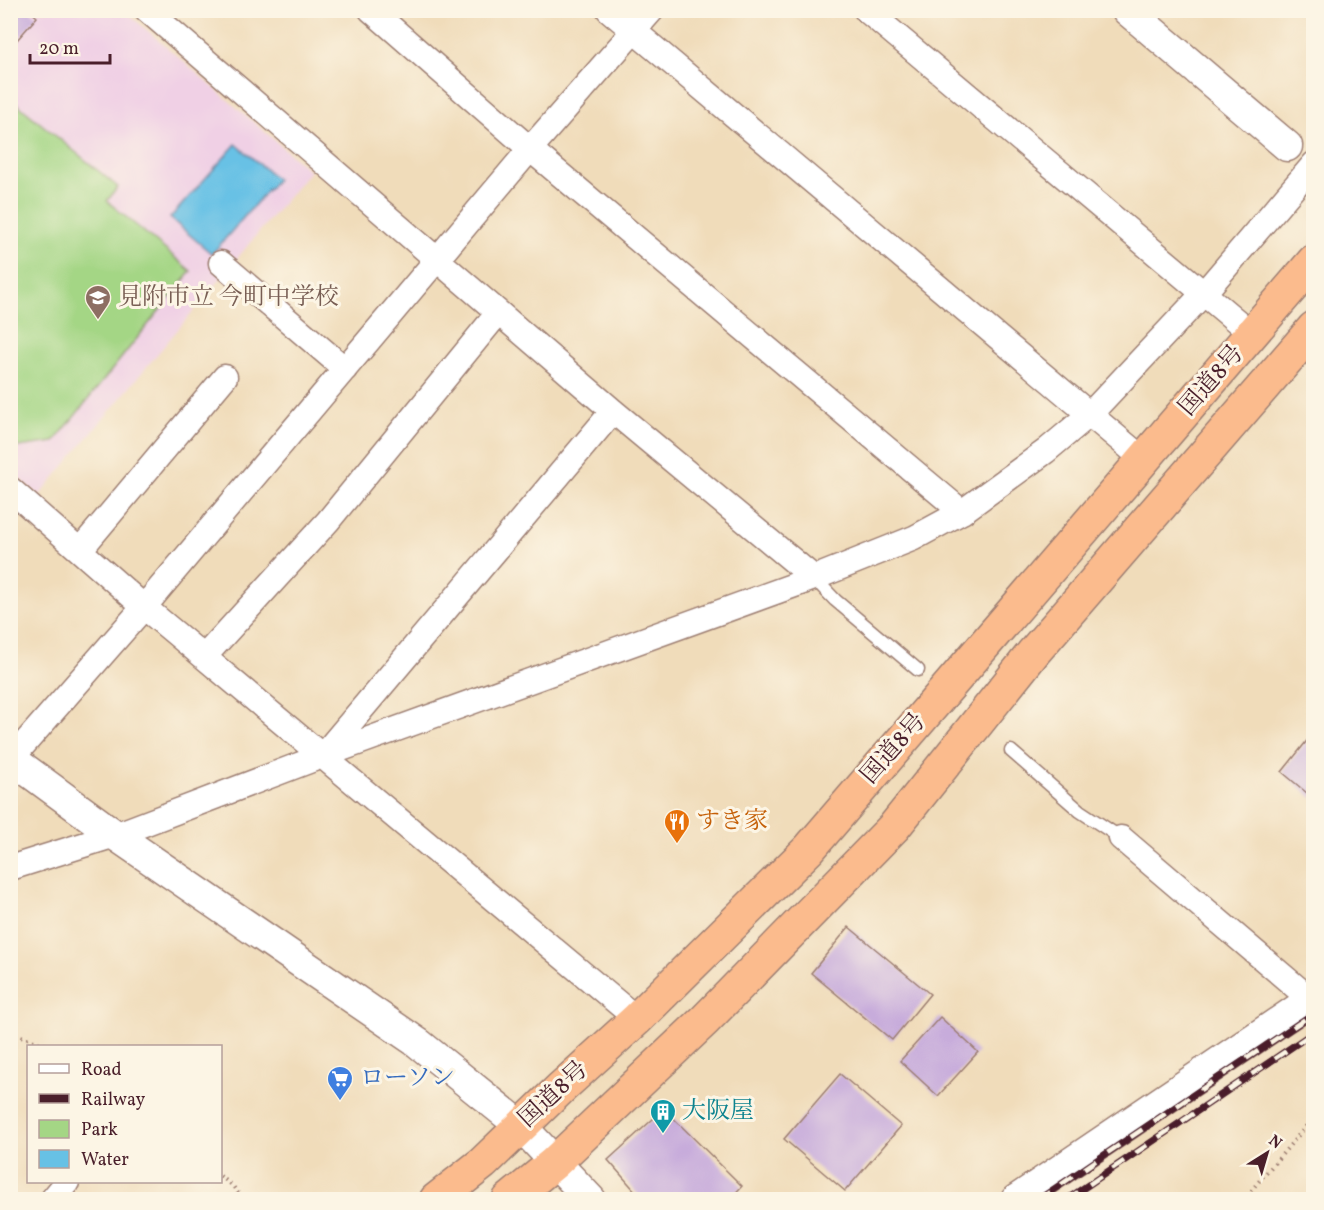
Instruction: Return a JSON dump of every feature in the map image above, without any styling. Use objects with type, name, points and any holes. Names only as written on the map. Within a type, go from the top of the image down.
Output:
[{"type":"highway","name":"国道8号","points":[[436,1200],[483,1163],[637,1018],[809,849],[1314,261]]},
{"type":"highway","name":"国道8号","points":[[509,1200],[554,1163],[705,1020],[894,827],[1033,653],[1314,328]]},
{"type":"street","points":[[147,10],[437,261],[813,578]]},
{"type":"street","points":[[371,10],[530,149],[962,512]]},
{"type":"street","points":[[609,10],[1144,460]]},
{"type":"street","points":[[591,1200],[521,1126],[418,1043],[115,835],[11,758],[144,607],[530,149],[652,10]]},
{"type":"street","points":[[866,10],[1252,334]]},
{"type":"street","points":[[1128,10],[1287,146]]},
{"type":"street","points":[[10,868],[115,835],[322,756],[813,578],[914,538],[962,512],[1046,451],[1090,414],[1204,293],[1314,164]]},
{"type":"street","points":[[221,263],[345,369]]},
{"type":"street","points":[[204,657],[328,521],[498,313]]},
{"type":"street","points":[[80,550],[225,377]]},
{"type":"street","points":[[322,756],[613,411]]},
{"type":"street","points":[[10,489],[144,607],[637,1018]]},
{"type":"street","points":[[1016,1200],[1310,998],[1121,838]]},
{"type":"street","points":[[52,1200],[66,1183]]},
{"type":"lane","points":[[813,578],[835,600],[918,670]]},
{"type":"lane","points":[[1011,751],[1080,811],[1121,838]]},
{"type":"path","points":[[10,1032],[43,1045]]},
{"type":"path","points":[[1243,1200],[1314,1117]]},
{"type":"path","points":[[222,1178],[232,1185],[243,1200]]},
{"type":"shaded area","name":"見附市立 今町中学校","points":[[11,11],[125,11],[310,171],[39,496],[11,471]]},
{"type":"green space","points":[[11,99],[118,187],[107,201],[191,271],[54,442],[12,448]]},
{"type":"water","points":[[236,144],[277,179],[212,254],[170,218]]},
{"type":"building","points":[[10,10],[29,10],[37,17],[10,48]]},
{"type":"building","points":[[1314,732],[1314,799],[1282,772]]},
{"type":"building","points":[[849,927],[930,994],[892,1040],[811,973]]},
{"type":"building","points":[[940,1017],[978,1052],[938,1096],[900,1061]]},
{"type":"building","points":[[840,1074],[901,1126],[845,1191],[784,1139]]},
{"type":"building","name":"大阪屋","points":[[664,1109],[742,1186],[729,1200],[643,1200],[608,1160]]},
{"type":"railway","points":[[1038,1200],[1314,1013]]},
{"type":"railway","points":[[1066,1200],[1314,1032]]},
{"type":"place","name":"見附市立 今町中学校","points":[[98,321]]},
{"type":"place","name":"すき家","points":[[677,845]]},
{"type":"place","name":"ローソン","points":[[340,1102]]},
{"type":"place","name":"大阪屋","points":[[663,1135]]}]
